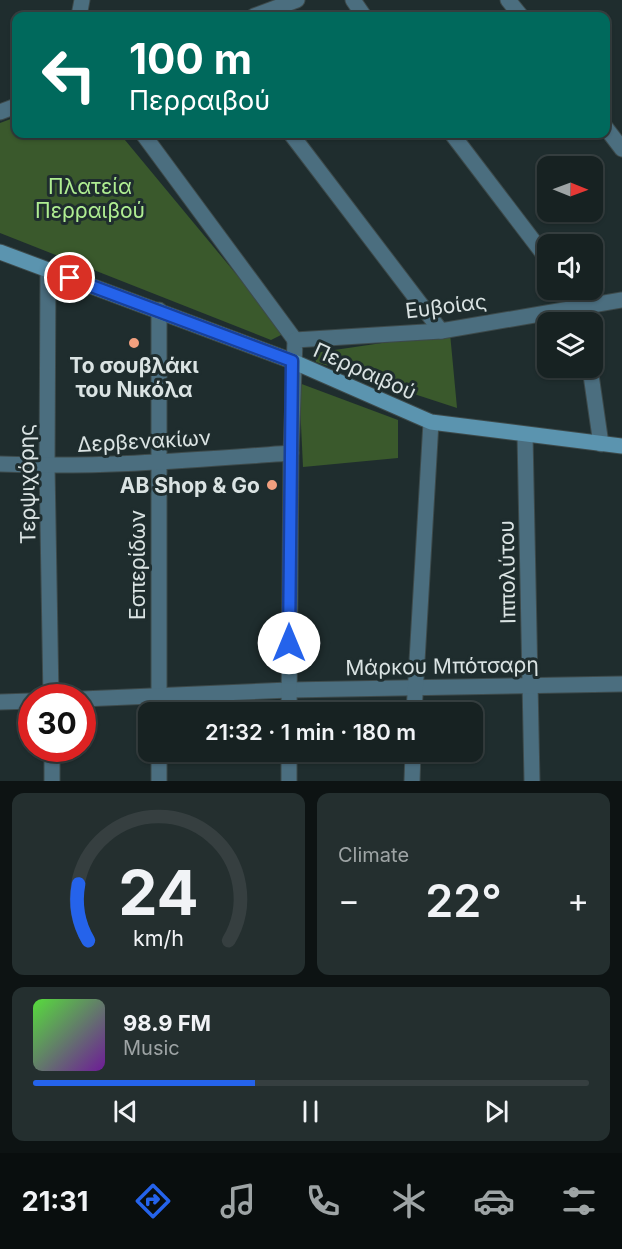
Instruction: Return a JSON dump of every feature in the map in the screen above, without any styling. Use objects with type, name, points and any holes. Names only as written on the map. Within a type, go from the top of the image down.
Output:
[{"type":"street","points":[[266,12],[297,0]]},
{"type":"street","points":[[508,0],[518,12]]},
{"type":"street","points":[[610,133],[622,149]]},
{"type":"street","points":[[146,138],[295,340],[292,361],[289,702]]},
{"type":"street","points":[[294,138],[441,331]]},
{"type":"street","points":[[455,138],[537,246]]},
{"type":"street","name":"Περραιβού","points":[[0,252],[292,361],[431,422],[622,446]]},
{"type":"street","name":"Τερψιχόρης","points":[[48,270],[46,466],[51,684]]},
{"type":"street","points":[[577,300],[583,312]]},
{"type":"street","name":"Ευβοίας","points":[[295,340],[441,331],[622,300]]},
{"type":"street","name":"Εσπερίδων","points":[[159,310],[159,702]]},
{"type":"street","points":[[591,378],[601,444]]},
{"type":"street","points":[[414,702],[431,422]]},
{"type":"street","name":"Ιππολύτου","points":[[525,435],[532,781]]},
{"type":"street","name":"Δερβενακίων","points":[[0,464],[46,466],[158,463],[291,453]]},
{"type":"street","name":"Μάρκου Μπότσαρη","points":[[96,699],[289,690],[622,684]]},
{"type":"street","points":[[0,702],[18,701]]},
{"type":"street","points":[[52,762],[52,781]]},
{"type":"street","points":[[159,762],[159,781]]},
{"type":"street","points":[[289,762],[289,781]]},
{"type":"street","points":[[412,781],[413,762]]},
{"type":"green space","name":"Πλατεία Περραιβού","points":[[12,118],[12,138],[123,138],[285,333],[271,340],[0,233],[0,123]]},
{"type":"green space","points":[[450,333],[457,408],[316,362],[314,353]]},
{"type":"green space","points":[[299,383],[398,420],[398,458],[303,467]]},
{"type":"place","name":"Το σουβλάκι του Νικόλα","points":[[134,343]]},
{"type":"place","name":"AB Shop & Go","points":[[272,485]]},
{"type":"route","points":[[70,278],[292,361],[289,643]]}]
